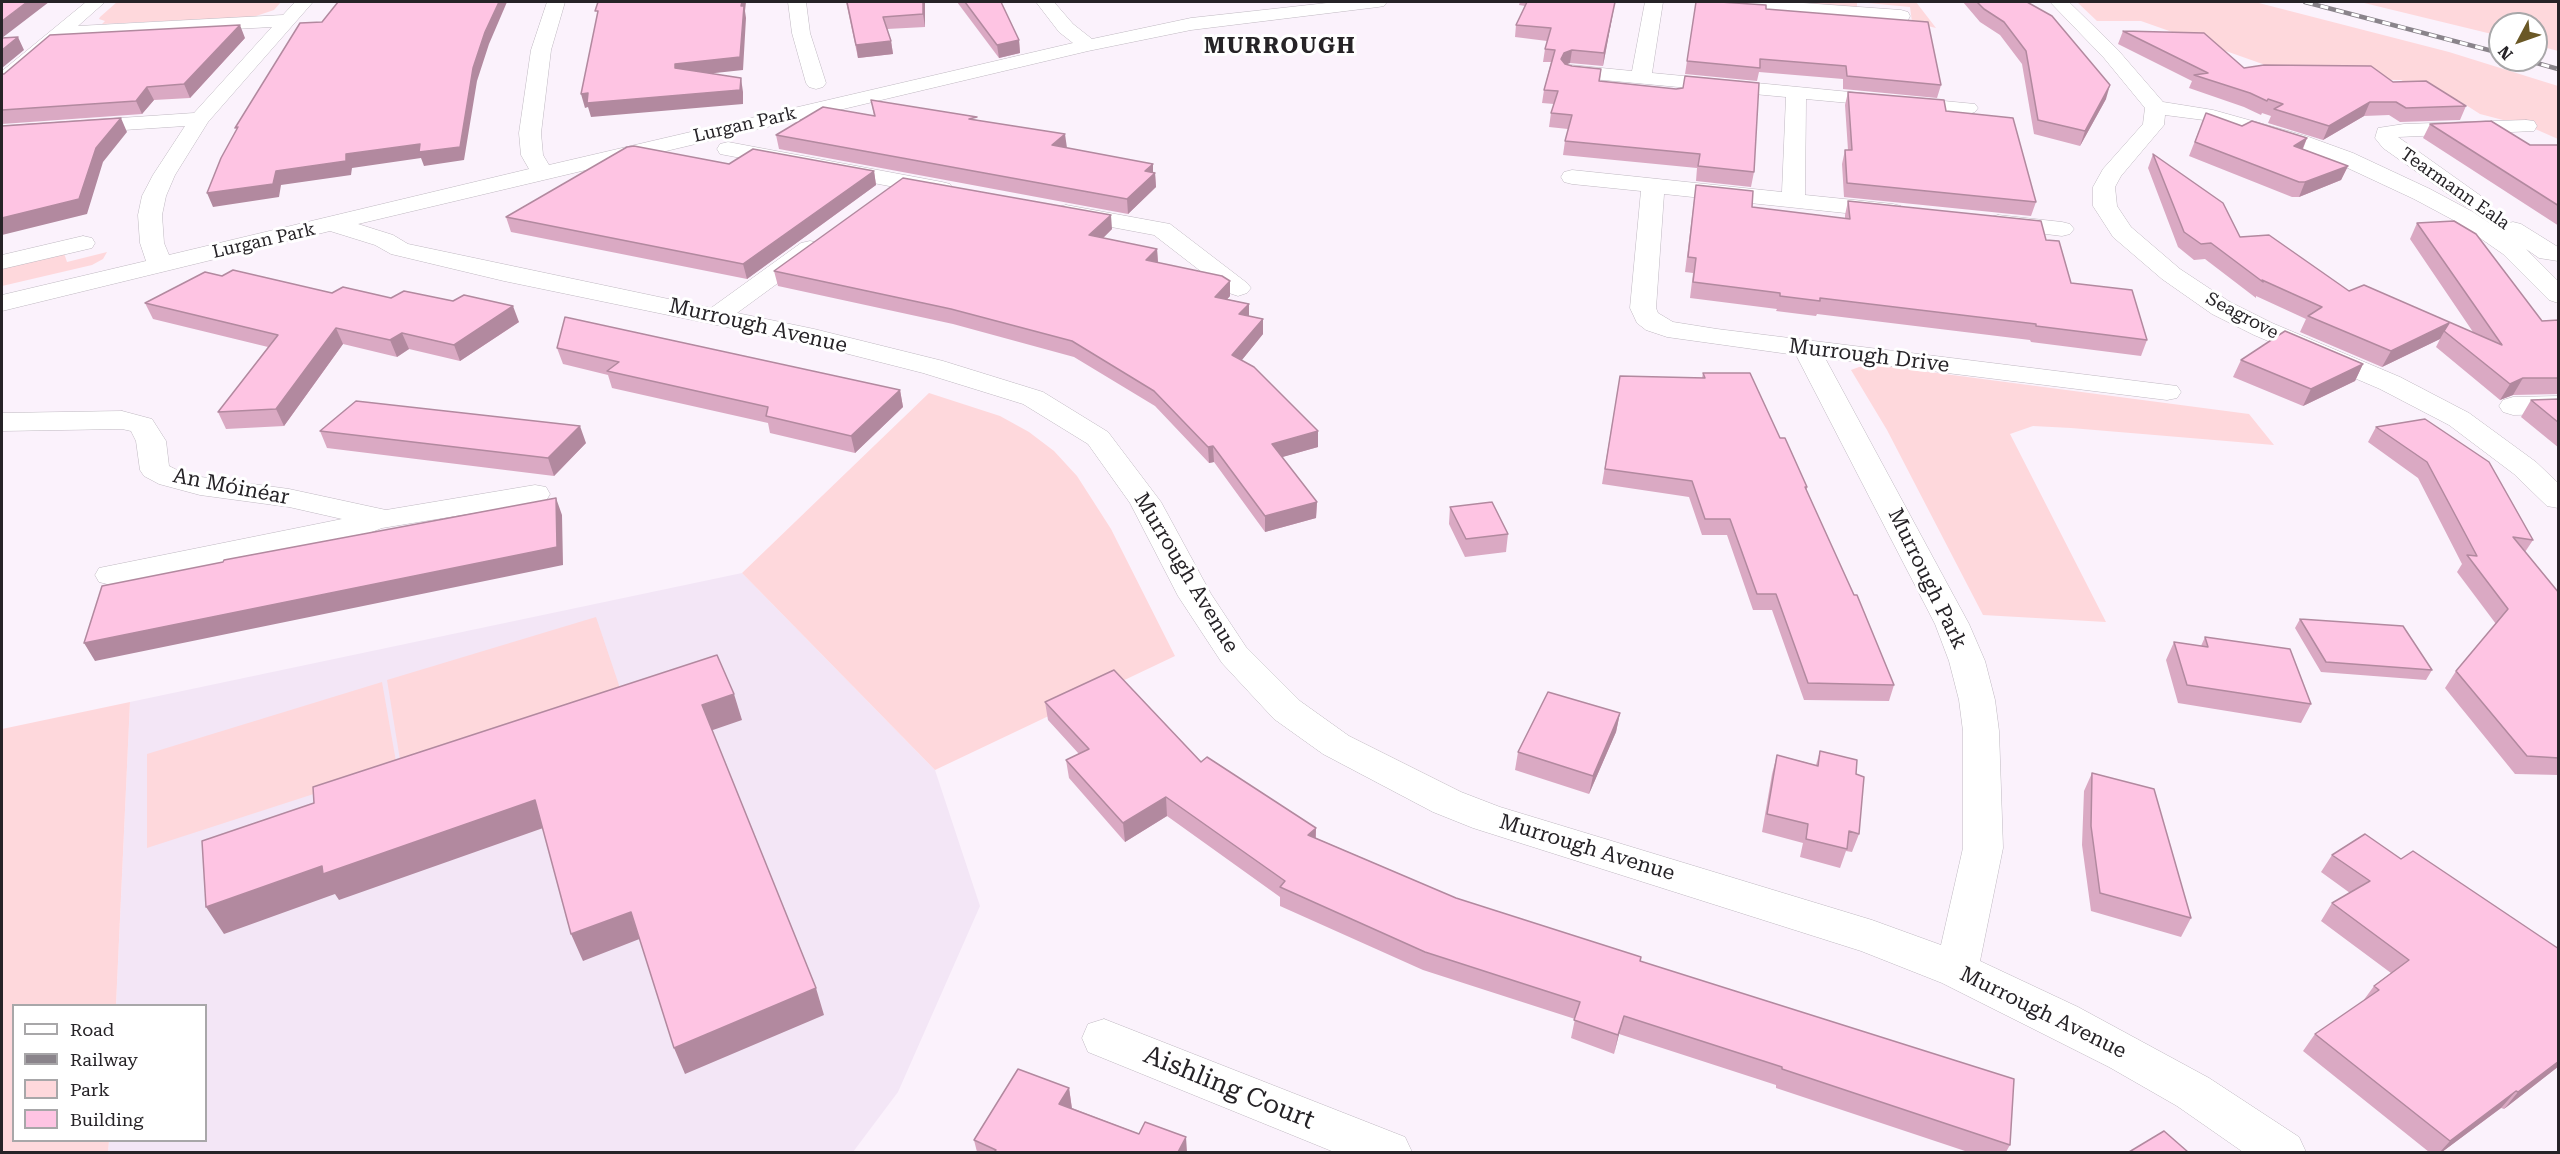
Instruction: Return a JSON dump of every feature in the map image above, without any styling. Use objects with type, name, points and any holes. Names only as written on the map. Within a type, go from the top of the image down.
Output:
[{"type":"street","points":[[2,81],[96,2]]},
{"type":"street","points":[[160,265],[150,234],[150,215],[154,196],[173,158],[200,119],[304,2]]},
{"type":"street","points":[[542,173],[534,161],[531,149],[532,106],[544,33],[556,2]]},
{"type":"street","name":"Lurgan Park","points":[[797,2],[801,33],[816,83]]},
{"type":"street","points":[[1046,2],[1066,28],[1088,45]]},
{"type":"street","name":"Lurgan Park","points":[[2,324],[61,299],[160,265],[1088,45],[1191,24],[1309,5],[1378,2]]},
{"type":"street","points":[[1641,77],[1654,2]]},
{"type":"street","points":[[1727,2],[1902,16]]},
{"type":"street","points":[[2059,2],[2111,54],[2156,107],[2206,114],[2298,141],[2335,154],[2413,190],[2497,237],[2531,265],[2559,295]]},
{"type":"street","points":[[60,33],[289,20]]},
{"type":"street","points":[[1046,75],[1071,69]]},
{"type":"street","points":[[1571,71],[1968,108]]},
{"type":"street","points":[[948,78],[969,94]]},
{"type":"street","points":[[1794,201],[1796,92]]},
{"type":"street","name":"Seagrove","points":[[2156,107],[2152,125],[2111,174],[2104,187],[2105,207],[2122,232],[2171,274],[2221,308],[2263,329],[2390,383],[2458,419],[2525,468],[2559,499]]},
{"type":"street","points":[[2,132],[200,119]]},
{"type":"street","name":"Tearmann Eala","points":[[2526,126],[2404,130],[2385,135],[2391,143],[2548,253],[2559,254]]},
{"type":"street","points":[[729,149],[969,194]]},
{"type":"street","points":[[1572,177],[1910,213]]},
{"type":"street","points":[[872,203],[901,181]]},
{"type":"street","name":"Murrough Drive","points":[[1653,185],[1642,308],[1646,317],[1667,329],[2167,392]]},
{"type":"street","points":[[1044,208],[1162,230],[1238,288]]},
{"type":"street","points":[[382,212],[384,240]]},
{"type":"street","points":[[1980,220],[2062,229]]},
{"type":"street","name":"Murrough Avenue","points":[[332,224],[384,240],[400,249],[717,316],[918,363],[1020,393],[1050,406],[1098,438],[1145,502],[1195,596],[1234,655],[1287,710],[1336,745],[1412,785],[1487,818],[1872,937],[1957,970],[2062,1020],[2124,1053],[2193,1092],[2282,1152]]},
{"type":"street","points":[[717,316],[833,231]]},
{"type":"street","points":[[2,262],[83,243]]},
{"type":"street","name":"Lurgan Park","points":[[2,303],[120,295]]},
{"type":"street","name":"Murrough Park","points":[[1806,348],[1952,624],[1967,661],[1977,700],[1981,731],[1983,848],[1957,970]]},
{"type":"street","points":[[2513,406],[2559,405]]},
{"type":"street","name":"An Móinéar","points":[[2,422],[122,420],[142,425],[147,431],[155,470],[170,478],[201,486],[289,498],[335,510],[386,519]]},
{"type":"street","name":"An Móinéar","points":[[111,575],[386,519],[535,494]]},
{"type":"street","name":"Aishling Court","points":[[1104,1038],[1388,1152]]},
{"type":"shaded area","points":[[742,573],[935,770],[980,906],[898,1092],[853,1152],[108,1152],[109,1142],[207,1142],[207,1004],[116,1004],[130,702]]},
{"type":"green space","points":[[117,2],[281,2],[274,10],[253,17],[102,24],[105,21],[99,19],[100,17]]},
{"type":"green space","points":[[1768,2],[1857,2],[1857,8],[1851,9]]},
{"type":"green space","points":[[1857,2],[1916,2],[1936,28],[1912,22],[1910,7]]},
{"type":"green space","points":[[2077,2],[2255,2],[2449,52],[2488,64],[2488,72],[2513,72],[2558,86],[2558,139],[2517,121],[2480,114],[2458,100],[2436,100],[2401,80],[2305,79],[2141,21],[2097,21]]},
{"type":"green space","points":[[2360,2],[2558,2],[2558,51],[2548,48],[2548,12],[2488,12],[2488,33]]},
{"type":"green space","points":[[107,252],[103,259],[92,265],[2,286],[2,268],[64,253],[67,262]]},
{"type":"green space","points":[[1876,365],[2249,414],[2274,445],[2033,426],[2010,434],[2106,622],[1983,615],[1887,430],[1851,370]]},
{"type":"green space","points":[[929,393],[1000,416],[1029,432],[1054,451],[1077,476],[1111,529],[1175,656],[935,770],[742,573]]},
{"type":"green space","points":[[596,617],[622,694],[401,766],[387,680]]},
{"type":"green space","points":[[382,682],[397,767],[147,848],[147,754]]},
{"type":"green space","points":[[130,702],[116,1004],[12,1004],[12,1142],[109,1142],[108,1152],[2,1152],[2,729]]},
{"type":"building","points":[[2,2],[27,2],[2,21]]},
{"type":"building","points":[[338,2],[499,2],[485,32],[473,68],[460,147],[419,152],[420,144],[346,154],[346,161],[276,171],[273,184],[207,193],[221,158],[238,127],[235,128],[300,23],[322,22]]},
{"type":"building","points":[[598,2],[742,2],[741,6],[744,6],[740,57],[675,64],[675,68],[741,78],[740,90],[587,103],[588,93],[581,94]]},
{"type":"building","points":[[847,2],[923,2],[923,14],[883,17],[891,41],[856,45]]},
{"type":"building","points":[[965,2],[1001,2],[1019,40],[997,45]]},
{"type":"building","points":[[1527,2],[1615,2],[1604,53],[1572,50],[1564,53],[1561,59],[1565,64],[1572,66],[1601,69],[1599,81],[1676,89],[1683,88],[1685,76],[1759,83],[1754,172],[1698,166],[1700,154],[1565,141],[1572,115],[1551,113],[1558,91],[1544,90],[1555,50],[1545,49],[1551,28],[1516,25]]},
{"type":"building","points":[[1696,2],[1766,5],[1766,9],[1928,22],[1941,85],[1847,76],[1846,66],[1760,59],[1760,68],[1687,61]]},
{"type":"building","points":[[1977,2],[2027,2],[2052,16],[2110,85],[2085,131],[2038,120],[2026,51],[2004,22]]},
{"type":"building","points":[[240,25],[184,84],[147,87],[136,101],[2,110],[2,74],[50,35]]},
{"type":"building","points":[[2123,31],[2204,33],[2244,68],[2264,65],[2371,66],[2393,82],[2426,81],[2466,106],[2406,108],[2396,102],[2370,102],[2329,126],[2274,109],[2283,104],[2268,99],[2267,101],[2250,93],[2194,75],[2208,73]]},
{"type":"building","points":[[18,37],[2,50],[2,38]]},
{"type":"building","points":[[1848,92],[1944,100],[1946,111],[2013,118],[2036,202],[1847,183],[1845,150],[1852,150]]},
{"type":"building","points":[[871,100],[1065,134],[1052,145],[1153,164],[1145,171],[1155,173],[1127,199],[776,135],[823,107],[875,116]]},
{"type":"building","points":[[2206,113],[2242,126],[2252,121],[2307,138],[2294,146],[2348,166],[2305,182],[2299,182],[2195,142]]},
{"type":"building","points":[[121,118],[96,148],[79,199],[2,218],[2,126]]},
{"type":"building","points":[[2491,121],[2530,145],[2559,145],[2559,206],[2430,124]]},
{"type":"building","points":[[634,146],[729,164],[753,149],[874,171],[743,264],[506,217],[627,147]]},
{"type":"building","points":[[2153,154],[2223,203],[2240,237],[2269,235],[2349,291],[2364,285],[2502,345],[2417,223],[2454,221],[2476,234],[2542,321],[2559,320],[2559,378],[2523,378],[2510,384],[2444,331],[2449,323],[2391,351],[2308,316],[2322,307],[2262,280],[2263,282],[2211,243],[2201,244],[2184,232]]},
{"type":"building","points":[[903,178],[1111,215],[1089,235],[1157,249],[1146,260],[1222,276],[1230,281],[1215,297],[1249,304],[1239,314],[1263,319],[1232,355],[1254,367],[1318,431],[1272,444],[1317,502],[1265,516],[1213,446],[1208,447],[1154,391],[1072,341],[951,309],[774,271]]},
{"type":"building","points":[[1696,185],[1753,191],[1752,207],[1850,219],[1848,201],[2041,221],[2046,240],[2059,241],[2071,283],[2132,290],[2147,340],[1820,298],[1820,301],[1780,296],[1780,293],[1693,282],[1696,258],[1688,257]]},
{"type":"building","points":[[233,270],[332,293],[343,287],[391,298],[404,291],[453,301],[464,295],[513,306],[454,345],[402,333],[390,340],[336,328],[276,409],[218,412],[278,335],[145,303],[205,272],[222,276]]},
{"type":"building","points":[[565,317],[900,390],[851,436],[766,416],[768,407],[607,371],[619,362],[557,348]]},
{"type":"building","points":[[2285,331],[2363,364],[2311,389],[2241,360]]},
{"type":"building","points":[[1703,373],[1750,373],[1780,438],[1785,438],[1854,595],[1857,595],[1894,685],[1808,683],[1776,594],[1757,594],[1730,519],[1705,519],[1692,481],[1605,469],[1620,376],[1705,378]]},
{"type":"building","points":[[2559,399],[2559,423],[2531,400]]},
{"type":"building","points":[[356,401],[580,426],[548,458],[320,431]]},
{"type":"building","points":[[2425,419],[2489,462],[2533,540],[2513,537],[2559,593],[2559,758],[2527,756],[2456,671],[2508,609],[2467,555],[2477,556],[2427,462],[2376,427]]},
{"type":"building","points":[[556,498],[557,547],[84,643],[102,586],[224,560]]},
{"type":"building","points":[[1492,502],[1508,534],[1466,539],[1450,507]]},
{"type":"building","points":[[2300,619],[2403,626],[2432,670],[2326,662]]},
{"type":"building","points":[[2205,637],[2290,649],[2311,704],[2187,685],[2174,642],[2208,647]]},
{"type":"building","points":[[717,655],[734,694],[702,705],[816,988],[674,1048],[631,912],[571,934],[535,800],[323,874],[322,866],[206,907],[202,841],[314,803],[313,787]]},
{"type":"building","points":[[1114,670],[1201,762],[1207,757],[1316,828],[1308,835],[1456,898],[1641,957],[1640,961],[2014,1079],[2010,1145],[1624,1016],[1618,1035],[1574,1020],[1580,1002],[1425,952],[1280,887],[1285,881],[1166,797],[1123,823],[1066,760],[1089,749],[1045,702]]},
{"type":"building","points":[[1548,692],[1620,713],[1593,776],[1518,752]]},
{"type":"building","points":[[1820,751],[1857,760],[1856,774],[1864,777],[1859,834],[1849,831],[1847,849],[1806,839],[1808,824],[1767,814],[1777,755],[1818,766]]},
{"type":"building","points":[[2092,773],[2154,789],[2191,918],[2100,893],[2091,826]]},
{"type":"building","points":[[2365,834],[2401,859],[2413,851],[2559,949],[2559,1061],[2450,1141],[2315,1034],[2379,990],[2374,986],[2409,960],[2332,903],[2370,881],[2332,855]]},
{"type":"building","points":[[1018,1069],[1069,1088],[1059,1104],[1139,1134],[1145,1122],[1186,1137],[1178,1152],[994,1152],[996,1150],[974,1140]]},
{"type":"building","points":[[2164,1131],[2188,1152],[2129,1152]]},
{"type":"railway","points":[[2305,2],[2488,50]]},
{"type":"railway","points":[[2548,66],[2558,69]]},
{"type":"district","name":"MURROUGH","points":[[1280,47]]}]
